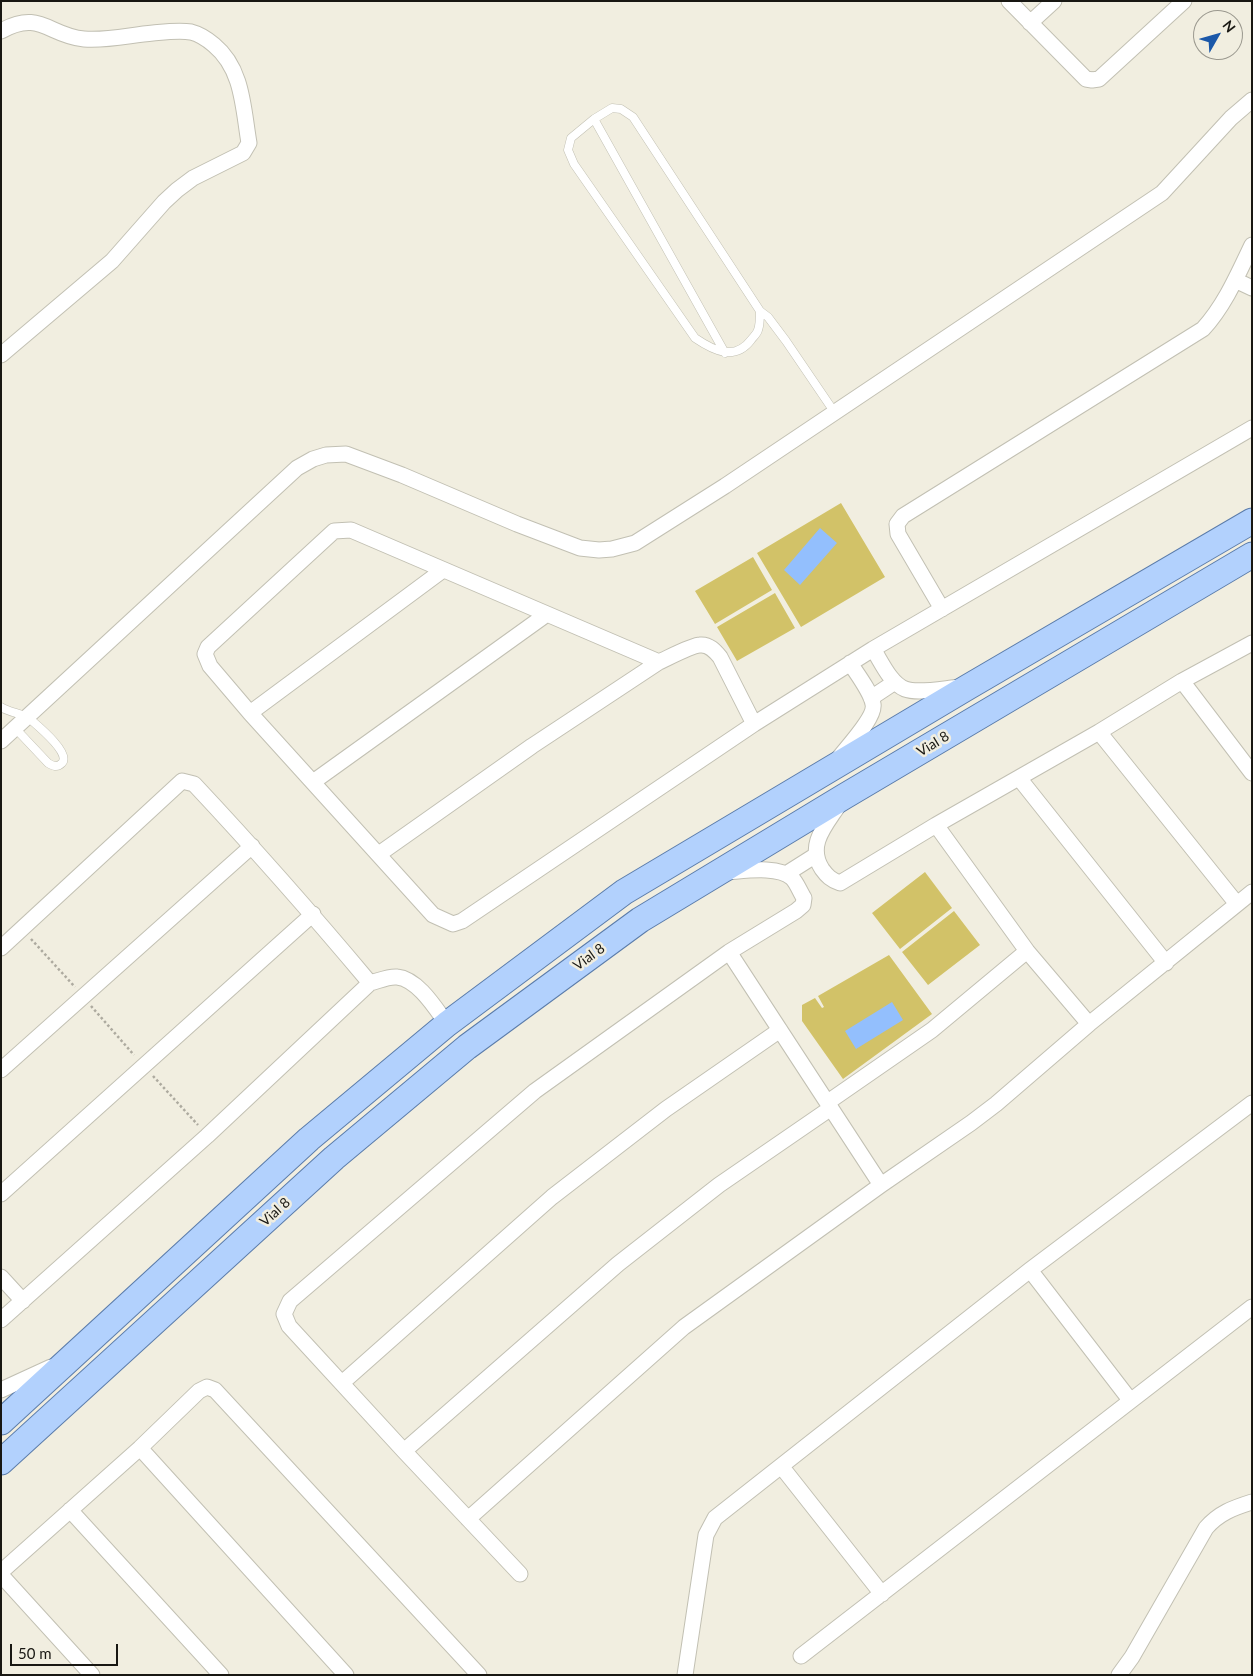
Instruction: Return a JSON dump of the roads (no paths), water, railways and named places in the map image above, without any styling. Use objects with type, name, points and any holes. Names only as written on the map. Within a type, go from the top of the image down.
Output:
[{"type":"main road","points":[[1,1422],[309,1139],[447,1024],[624,892],[968,686],[1252,520]]},
{"type":"main road","name":"Vial 8","points":[[1,1462],[334,1158],[467,1047],[640,920],[1252,555]]},
{"type":"street","points":[[1009,1],[1086,79],[1092,80],[1099,78],[1184,1]]},
{"type":"street","points":[[1030,23],[1054,1]]},
{"type":"street","points":[[1,31],[10,26],[27,22],[41,23],[76,38],[94,40],[155,33],[191,32],[206,38],[230,62],[239,81],[249,143],[243,153],[193,178],[177,190],[112,261],[1,355]]},
{"type":"street","points":[[1,741],[297,468],[326,455],[346,454],[580,548],[612,549],[635,543],[835,413],[1162,193],[1231,118],[1252,100]]},
{"type":"street","points":[[942,609],[898,534],[897,524],[903,516],[1203,329],[1212,319],[1235,280],[1252,245]]},
{"type":"street","points":[[1235,280],[1252,288]]},
{"type":"street","points":[[659,662],[350,530],[334,531],[208,646],[205,654],[210,666],[250,713],[433,915],[453,924],[462,921],[754,724],[850,663],[1252,428]]},
{"type":"street","points":[[250,713],[443,570]]},
{"type":"street","points":[[312,782],[547,614]]},
{"type":"street","points":[[845,796],[815,846],[817,862],[825,874],[832,880],[840,883],[1182,681],[1252,643]]},
{"type":"street","points":[[378,854],[532,746],[659,662],[699,644],[708,646],[720,657],[754,724]]},
{"type":"street","points":[[873,649],[895,682],[905,689],[913,691],[968,686]]},
{"type":"street","points":[[831,768],[870,718],[874,710],[871,698],[850,663]]},
{"type":"street","points":[[1182,681],[1252,773]]},
{"type":"street","points":[[871,698],[895,682]]},
{"type":"street","points":[[1098,732],[1237,904]]},
{"type":"street","points":[[1019,778],[1166,963]]},
{"type":"street","points":[[1,948],[182,780],[194,784],[252,846],[313,914],[370,983]]},
{"type":"street","points":[[936,825],[1027,951],[1089,1024]]},
{"type":"street","points":[[1,1070],[252,846]]},
{"type":"street","points":[[786,874],[816,855]]},
{"type":"street","points":[[520,1574],[289,1326],[284,1314],[290,1302],[535,1091],[729,952],[796,911],[802,904],[804,898],[793,878],[786,874],[765,870],[719,872]]},
{"type":"street","points":[[468,1519],[684,1327],[990,1108],[1089,1024],[1252,892]]},
{"type":"street","points":[[1,1194],[313,914]]},
{"type":"street","points":[[404,1451],[618,1264],[719,1185],[932,1030],[1027,951]]},
{"type":"street","points":[[729,952],[881,1185]]},
{"type":"street","points":[[1,1320],[207,1136],[370,983],[397,977],[408,980],[419,988],[447,1024]]},
{"type":"street","points":[[342,1383],[552,1197],[666,1109],[780,1030]]},
{"type":"street","points":[[684,1675],[706,1535],[715,1518],[1030,1270],[1252,1103]]},
{"type":"street","points":[[1030,1270],[1130,1400]]},
{"type":"street","points":[[1,1277],[23,1301]]},
{"type":"street","points":[[801,1656],[1252,1307]]},
{"type":"street","points":[[1,1390],[75,1356]]},
{"type":"street","points":[[92,1675],[1,1573],[140,1448],[199,1391],[208,1387],[215,1390],[479,1675]]},
{"type":"street","points":[[140,1448],[346,1675]]},
{"type":"street","points":[[782,1466],[882,1594]]},
{"type":"street","points":[[1119,1675],[1132,1657],[1206,1528],[1215,1518],[1227,1510],[1252,1502]]},
{"type":"street","points":[[70,1510],[221,1675]]},
{"type":"lane","points":[[760,311],[758,331],[747,345],[735,353],[725,353],[705,345],[696,338],[574,164],[568,150],[571,138],[594,119],[612,108],[621,109],[633,116],[760,311],[768,316],[835,413]]},
{"type":"lane","points":[[594,119],[725,353]]},
{"type":"lane","points":[[1,707],[8,712],[28,717],[63,753],[63,762],[58,766],[48,763],[14,728]]},
{"type":"water","points":[[820,528],[837,543],[800,585],[784,570]]},
{"type":"water","points":[[892,1002],[903,1020],[856,1049],[845,1031]]}]
